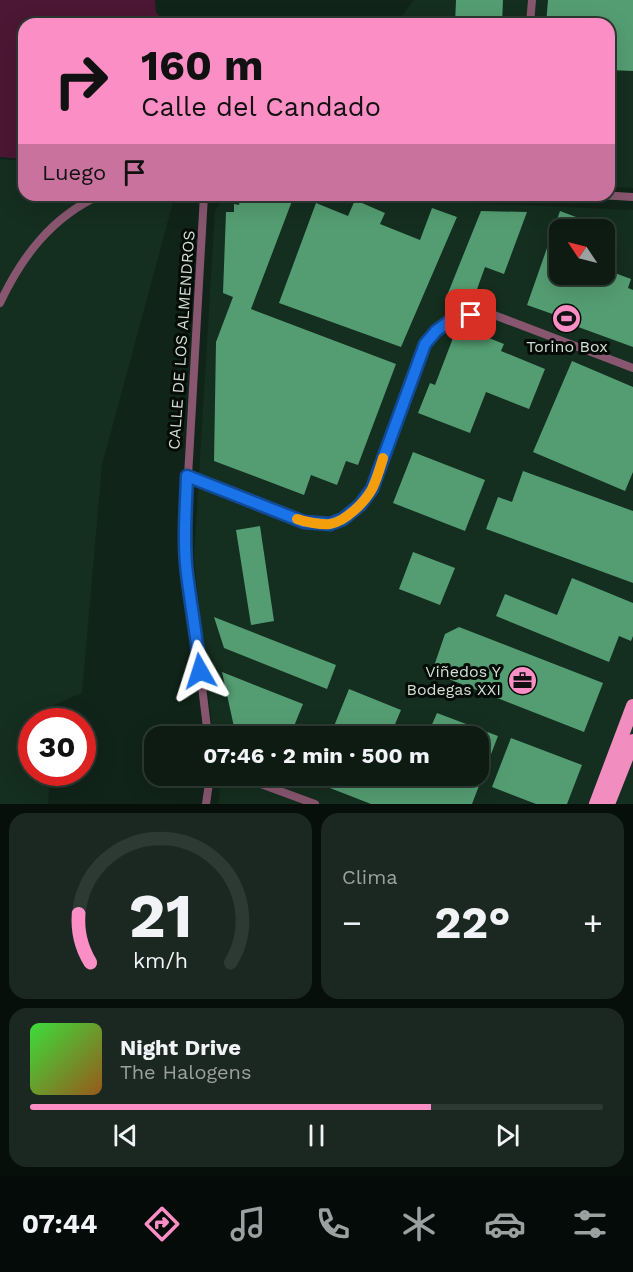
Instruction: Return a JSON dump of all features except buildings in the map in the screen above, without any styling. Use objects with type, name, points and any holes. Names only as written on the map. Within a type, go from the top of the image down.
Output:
[{"type":"main road","points":[[597,804],[633,706]]},
{"type":"main road","points":[[608,804],[633,741]]},
{"type":"street","points":[[530,18],[532,0]]},
{"type":"street","points":[[615,196],[633,197]]},
{"type":"street","points":[[0,303],[40,238],[63,217],[87,201]]},
{"type":"street","name":"CALLE DE LOS ALMENDROS","points":[[204,201],[185,529],[186,573],[207,726]]},
{"type":"street","points":[[187,476],[304,522],[330,524],[343,519],[360,505],[372,489],[425,344],[436,331],[451,320],[471,315],[494,315],[633,368]]},
{"type":"street","points":[[206,804],[209,786]]},
{"type":"street","points":[[266,786],[315,804]]},
{"type":"shaded area","points":[[0,0],[155,0],[156,12],[160,18],[18,18],[18,158],[0,157]]},
{"type":"shaded area","points":[[414,0],[633,0],[633,188],[615,187],[615,18],[400,18]]},
{"type":"shaded area","points":[[0,159],[18,160],[18,201],[173,201],[102,465],[82,693],[54,705],[54,708],[18,708],[18,786],[49,786],[48,804],[0,804]]},
{"type":"shaded area","points":[[223,201],[425,201],[633,210],[633,804],[218,804],[219,786],[489,786],[489,726],[212,726],[194,558],[215,210]]},
{"type":"slow traffic","points":[[297,519],[304,522],[330,524],[343,519],[360,505],[372,489],[383,458]]},
{"type":"place","name":"Torino Box","points":[[567,318]]},
{"type":"place","name":"Viñedos Y Bodegas XXI","points":[[522,680]]},
{"type":"route","points":[[200,671],[186,573],[187,476],[304,522],[330,524],[343,519],[360,505],[372,489],[425,344],[436,331],[451,320],[471,315]]}]
